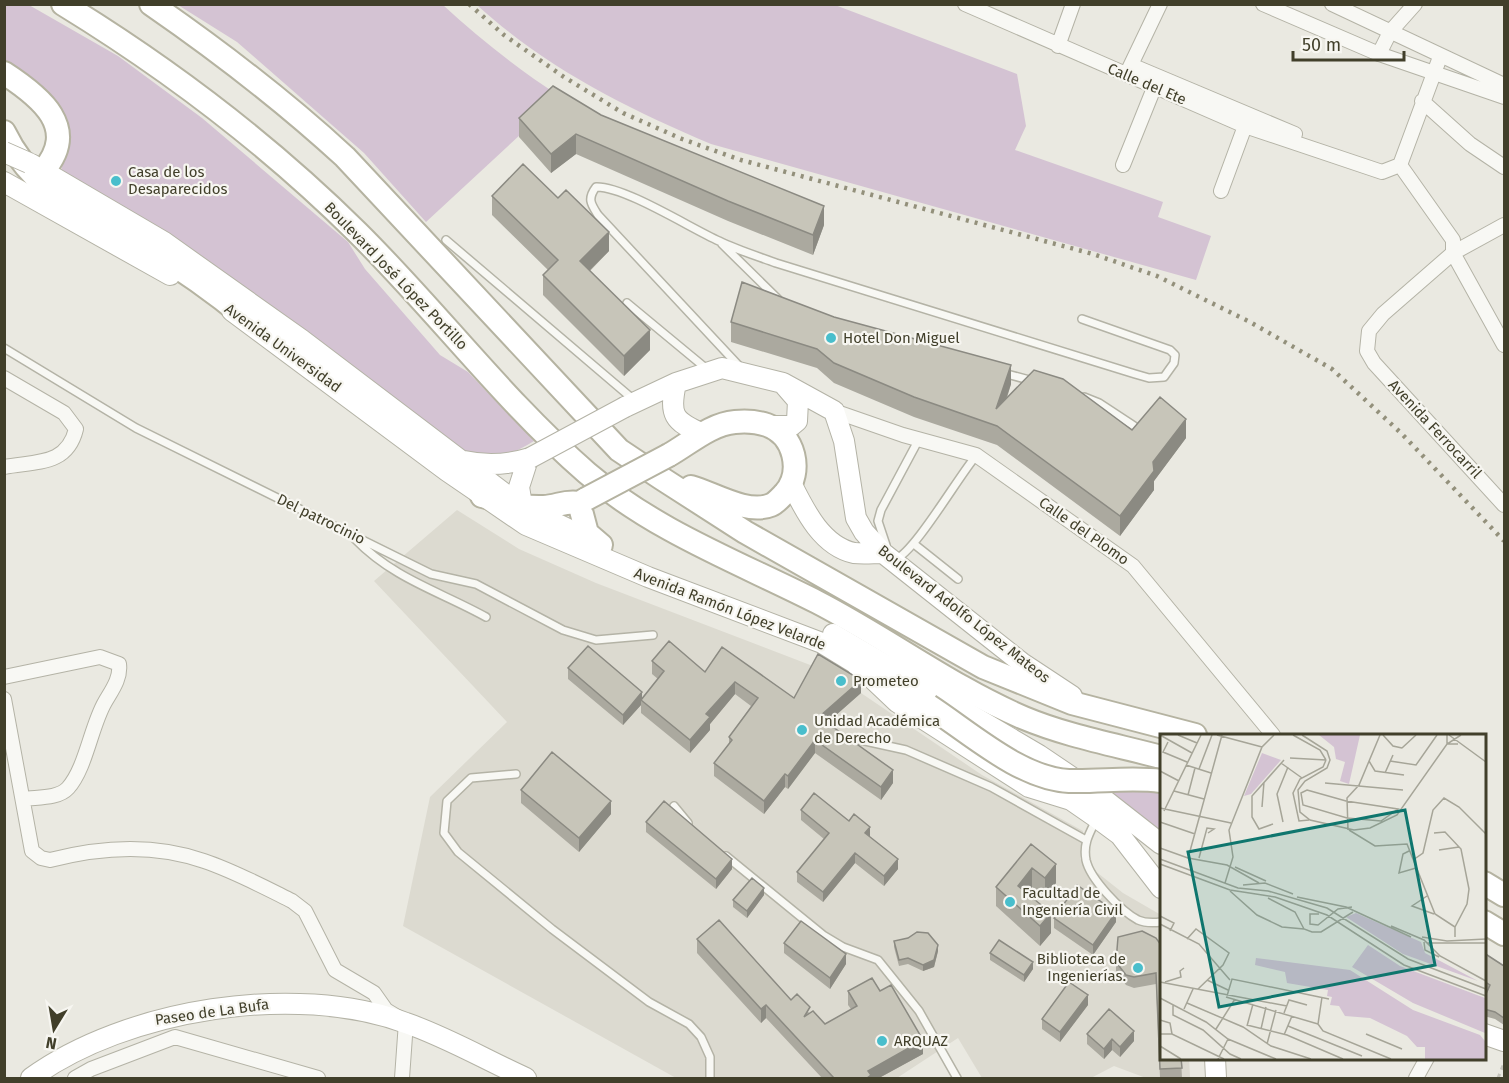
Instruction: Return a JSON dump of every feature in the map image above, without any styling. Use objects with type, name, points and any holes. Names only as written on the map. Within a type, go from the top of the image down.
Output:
[{"type":"main road","name":"Boulevard José López Portillo","points":[[63,4],[174,77],[273,155],[357,232],[544,432],[624,502],[654,522],[819,603],[892,643],[972,692],[1026,719],[1160,757]]},
{"type":"main road","name":"Boulevard Adolfo López Mateos","points":[[151,4],[208,43],[297,113],[345,157],[619,450],[745,532],[983,667],[1072,703],[1191,734]]},
{"type":"main road","points":[[4,73],[33,94],[51,112],[57,125],[56,149],[44,172]]},
{"type":"main road","points":[[4,132],[13,149],[43,185],[183,270],[246,318]]},
{"type":"main road","points":[[482,496],[524,516],[568,500],[583,501],[703,434],[733,422],[769,426],[786,441],[796,460],[792,485],[771,505],[756,507],[661,478]]},
{"type":"main road","points":[[583,501],[587,532],[601,545]]},
{"type":"main road","points":[[858,664],[929,706],[1032,773],[1068,781],[1135,778],[1160,781]]},
{"type":"main road","points":[[1485,884],[1504,895]]},
{"type":"main road","points":[[1485,923],[1504,934]]},
{"type":"street","name":"Calle del Ete","points":[[965,4],[1058,46],[1128,70],[1308,140],[1332,156]]},
{"type":"street","points":[[1058,46],[1073,4]]},
{"type":"street","points":[[1128,70],[1160,4]]},
{"type":"street","points":[[1263,4],[1379,54],[1504,97]]},
{"type":"street","points":[[1332,4],[1440,57],[1504,85]]},
{"type":"street","points":[[1379,54],[1390,32],[1415,4]]},
{"type":"street","points":[[1440,57],[1400,165],[1453,240],[1453,253],[1504,345]]},
{"type":"street","name":"Calle del Ete","points":[[1128,70],[1154,88],[1245,126],[1382,172],[1400,165]]},
{"type":"street","points":[[1123,165],[1154,88]]},
{"type":"street","points":[[1422,101],[1470,144],[1504,166]]},
{"type":"street","points":[[1221,191],[1245,126]]},
{"type":"street","name":"Avenida Universidad","points":[[4,152],[44,172],[164,242],[302,340],[455,459],[524,516],[550,530]]},
{"type":"street","name":"Avenida Universidad","points":[[4,182],[111,240],[246,318],[482,496]]},
{"type":"street","points":[[1453,253],[1504,225]]},
{"type":"street","name":"Avenida Ferrocarril","points":[[1453,253],[1383,314],[1369,331],[1367,351],[1374,363],[1502,495]]},
{"type":"street","points":[[455,459],[483,465],[529,458],[676,383],[722,368],[746,372],[783,383],[834,411]]},
{"type":"street","points":[[4,378],[64,413],[76,429],[72,445],[59,456],[4,467]]},
{"type":"street","points":[[676,383],[671,405],[676,419],[703,434]]},
{"type":"street","points":[[769,426],[791,426],[797,421],[798,401],[783,383]]},
{"type":"street","name":"Calle del Plomo","points":[[834,411],[976,455],[1133,566],[1272,734]]},
{"type":"street","name":"Boulevard Adolfo López Mateos","points":[[834,411],[844,441],[856,518],[864,532],[883,553],[1022,663],[1089,708]]},
{"type":"street","points":[[524,516],[519,487],[529,458]]},
{"type":"street","points":[[792,485],[813,524],[837,544],[854,552],[883,553]]},
{"type":"street","name":"Avenida Ramón López Velarde","points":[[550,530],[601,545],[837,636],[1039,755],[1160,843]]},
{"type":"street","name":"Avenida Ramón López Velarde","points":[[550,530],[822,643],[858,664],[897,702],[915,714],[1029,787],[1071,801],[1097,818],[1119,835],[1160,887]]},
{"type":"street","points":[[4,677],[100,657],[119,664],[121,673],[100,710],[75,778],[67,789],[56,795],[24,799]]},
{"type":"street","points":[[4,699],[8,734],[24,799],[32,851],[40,858],[50,860],[110,848],[168,852],[204,861],[292,901],[305,912],[335,970],[374,993],[386,1010],[406,1022],[402,1078]]},
{"type":"street","points":[[1119,835],[1142,828]]},
{"type":"street","name":"Paseo de La Bufa","points":[[31,1078],[60,1058],[89,1044],[147,1022],[261,1004],[321,1006],[406,1022],[526,1078]]},
{"type":"street","points":[[1485,1028],[1504,1034]]},
{"type":"street","points":[[1485,1034],[1504,1041]]},
{"type":"street","points":[[75,1078],[91,1069],[175,1037],[318,1078]]},
{"type":"street","points":[[1215,1059],[1216,1078]]},
{"type":"street","points":[[1416,1078],[1426,1059]]},
{"type":"lane","points":[[746,372],[711,339],[598,215],[590,203],[590,194],[596,187],[603,187],[720,242],[776,263],[1142,376],[1164,377],[1174,363],[1175,355],[1170,350],[1082,319]]},
{"type":"lane","points":[[446,240],[631,404]]},
{"type":"lane","points":[[720,242],[788,307]]},
{"type":"lane","points":[[627,303],[710,372]]},
{"type":"lane","name":"Del patrocinio","points":[[4,348],[136,428],[431,573],[476,584],[563,630],[596,640],[653,635]]},
{"type":"lane","points":[[997,371],[1041,383]]},
{"type":"lane","points":[[1071,393],[1099,403],[1134,426]]},
{"type":"lane","points":[[902,558],[888,548],[883,541],[878,521],[881,510],[919,439]]},
{"type":"lane","points":[[883,553],[894,559],[902,558],[976,455]]},
{"type":"lane","points":[[352,534],[373,557],[397,573],[486,617]]},
{"type":"lane","points":[[914,544],[958,579]]},
{"type":"lane","points":[[856,739],[906,750],[992,787],[1086,840]]},
{"type":"lane","points":[[516,774],[471,778],[447,801],[444,832],[458,852],[552,929],[649,1002],[689,1024],[701,1037],[710,1057],[710,1078]]},
{"type":"lane","points":[[674,807],[691,827]]},
{"type":"lane","points":[[1097,818],[1086,840],[1086,859],[1090,873],[1101,888],[1137,919],[1150,923],[1160,922]]},
{"type":"lane","points":[[717,848],[823,934],[843,947],[878,960],[920,1011],[957,1078]]},
{"type":"path","points":[[1498,1078],[1504,1063]]},
{"type":"shaded area","points":[[5,5],[29,5],[118,56],[202,118],[348,242],[365,269],[440,355],[468,372],[534,441],[516,451],[500,456],[483,457],[463,453],[202,256],[61,171],[66,132],[57,106],[36,86],[5,65]]},
{"type":"shaded area","points":[[178,5],[443,5],[500,54],[561,97],[426,222],[364,153],[237,42]]},
{"type":"shaded area","points":[[477,5],[835,5],[1017,74],[1026,126],[1015,150],[1163,202],[1158,217],[1211,236],[1196,280],[711,144],[648,116],[588,85],[503,28]]},
{"type":"shaded area","points":[[457,510],[519,549],[596,583],[818,668],[861,693],[982,775],[1083,831],[1080,859],[1123,893],[1160,914],[1160,1059],[1189,1059],[1190,1077],[1146,1078],[1114,1066],[1091,1078],[982,1078],[958,1038],[897,1078],[676,1078],[403,926],[430,797],[507,722],[374,581]]},
{"type":"shaded area","points":[[1086,786],[1160,793],[1160,851]]},
{"type":"building","points":[[553,86],[601,115],[824,206],[813,235],[728,201],[576,134],[551,154],[519,118]]},
{"type":"building","points":[[523,164],[558,198],[566,190],[609,232],[580,261],[650,330],[624,356],[543,275],[558,260],[492,196]]},
{"type":"building","points":[[742,282],[834,317],[1011,365],[996,409],[1034,370],[1063,379],[1132,430],[1160,397],[1186,419],[1153,462],[1154,471],[1120,516],[997,426],[914,397],[834,363],[817,349],[731,322]]},
{"type":"building","points":[[669,641],[705,672],[722,647],[794,698],[818,654],[861,680],[819,717],[893,770],[881,787],[815,740],[788,776],[785,774],[764,801],[714,763],[732,740],[729,737],[758,698],[735,682],[706,714],[710,717],[690,740],[641,700],[664,671],[652,661]]},
{"type":"building","points":[[588,646],[642,692],[623,715],[568,668]]},
{"type":"building","points":[[552,752],[611,801],[579,838],[521,790]]},
{"type":"building","points":[[814,793],[849,821],[854,814],[870,827],[865,833],[898,859],[884,876],[855,853],[823,892],[797,872],[829,833],[801,810]]},
{"type":"building","points":[[664,801],[732,859],[716,879],[646,822]]},
{"type":"building","points":[[1031,844],[1056,864],[1045,878],[1032,868],[1018,886],[1051,913],[1040,926],[996,887]]},
{"type":"building","points":[[752,878],[764,888],[747,911],[733,900]]},
{"type":"building","points":[[1077,885],[1116,912],[1093,945],[1054,918]]},
{"type":"building","points":[[719,920],[791,1000],[797,994],[810,1007],[804,1017],[813,1011],[825,1024],[857,1006],[848,991],[872,978],[880,991],[891,985],[923,1040],[868,1071],[871,1075],[867,1078],[834,1078],[766,1005],[761,1009],[697,939]]},
{"type":"building","points":[[801,921],[846,954],[830,978],[784,943]]},
{"type":"building","name":"Biblioteca de Ingenierías.","points":[[1142,931],[1156,938],[1160,944],[1160,1059],[1181,1059],[1182,1068],[1160,1069],[1156,973],[1134,977],[1126,975],[1116,962],[1118,937]]},
{"type":"building","points":[[917,932],[928,933],[938,945],[934,960],[923,965],[908,958],[899,960],[894,941],[908,938]]},
{"type":"building","points":[[999,940],[1033,962],[1024,975],[990,953]]},
{"type":"building","points":[[1485,954],[1504,966],[1504,1018],[1485,1009],[1485,994],[1490,985],[1485,982]]},
{"type":"building","points":[[1069,982],[1088,995],[1060,1032],[1042,1019]]},
{"type":"building","points":[[1109,1009],[1134,1031],[1120,1047],[1112,1039],[1104,1049],[1087,1034]]},
{"type":"railway","points":[[469,4],[504,35],[564,77],[623,113],[682,139],[741,160],[1093,254],[1157,276],[1250,322],[1332,369],[1402,434],[1504,541]]},
{"type":"place","name":"Casa de los Desaparecidos","points":[[116,181]]},
{"type":"place","name":"Hotel Don Miguel","points":[[831,338]]},
{"type":"place","name":"Prometeo","points":[[841,681]]},
{"type":"place","name":"Unidad Académica de Derecho","points":[[802,730]]},
{"type":"place","name":"Facultad de Ingeniería Civil","points":[[1010,902]]},
{"type":"place","name":"Biblioteca de Ingenierías.","points":[[1138,968]]},
{"type":"place","name":"ARQUAZ","points":[[882,1041]]}]
